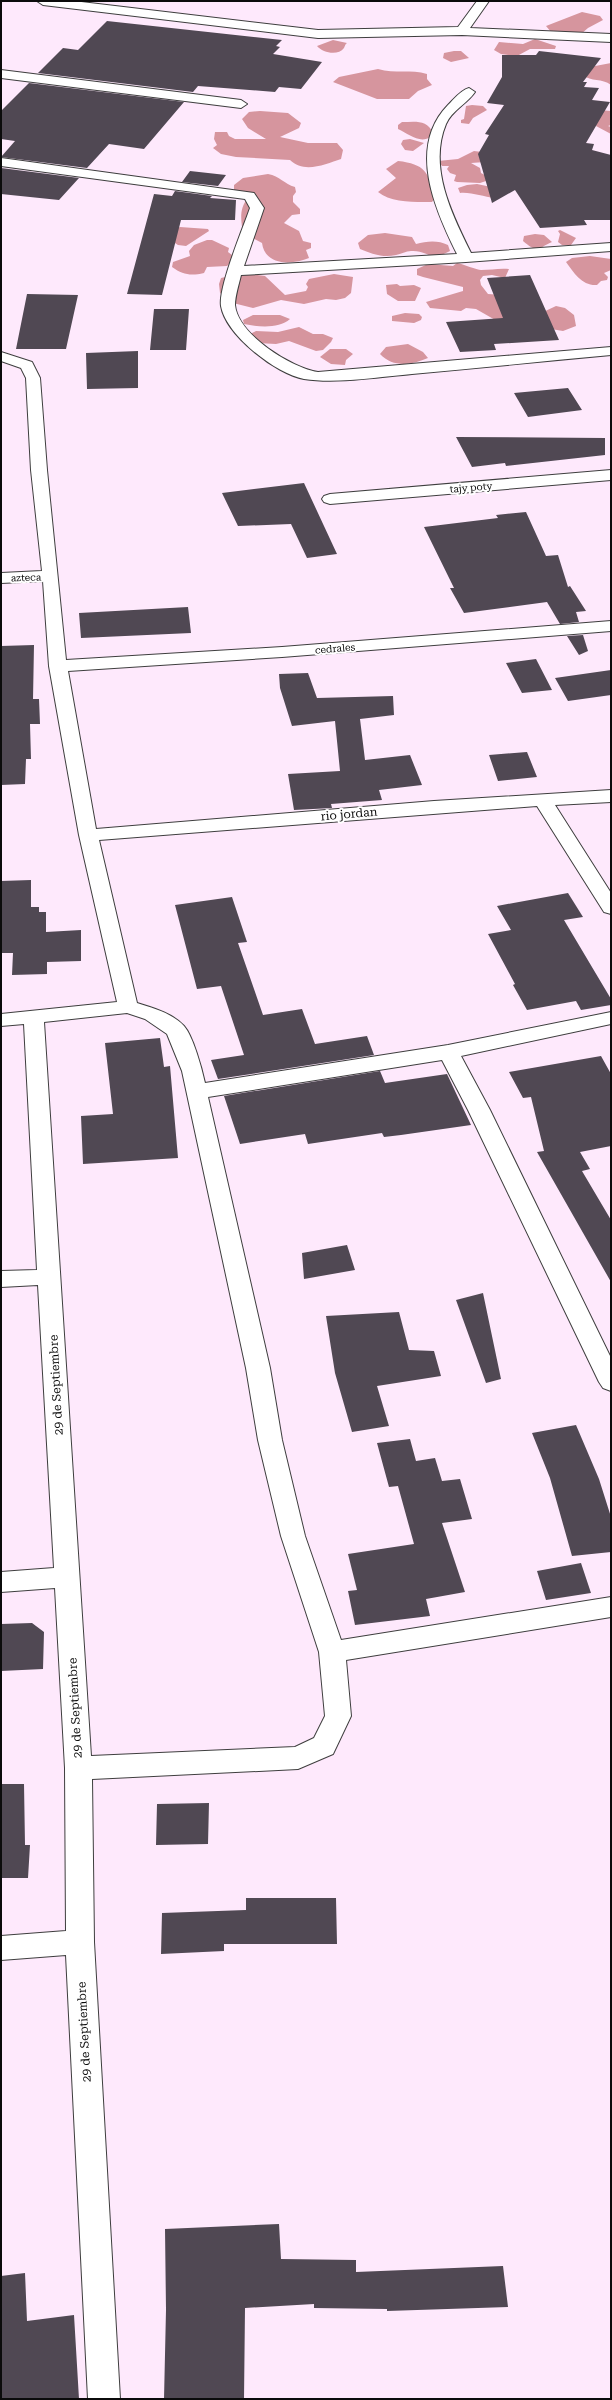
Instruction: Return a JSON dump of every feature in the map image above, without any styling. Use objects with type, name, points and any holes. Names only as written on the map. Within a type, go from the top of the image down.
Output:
[{"type":"street","points":[[43,1],[108,4],[318,34],[462,31],[611,38]]},
{"type":"street","points":[[462,31],[483,1]]},
{"type":"street","points":[[1,74],[241,104]]},
{"type":"street","points":[[466,258],[450,225],[437,183],[433,151],[440,123],[469,92]]},
{"type":"street","points":[[1,162],[249,196],[257,208],[235,271],[228,305],[234,324],[261,350],[292,370],[302,374],[318,376],[391,371],[611,351]]},
{"type":"street","points":[[235,271],[466,258],[611,247]]},
{"type":"street","points":[[1,356],[27,365],[33,378],[39,470],[51,576],[58,666],[88,835],[128,1006]]},
{"type":"street","name":"tajy poty","points":[[330,499],[611,474]]},
{"type":"street","name":"azteca","points":[[1,578],[51,576]]},
{"type":"street","name":"cedrales","points":[[58,666],[282,652],[611,626]]},
{"type":"street","name":"rio jordan","points":[[88,835],[434,807],[611,796]]},
{"type":"street","points":[[543,801],[611,908]]},
{"type":"street","points":[[1,1020],[34,1018],[128,1006],[152,1014],[176,1030],[192,1071],[195,1092],[230,1237],[241,1296],[258,1368],[270,1440],[293,1536],[332,1652],[338,1716],[324,1746],[298,1758],[78,1768]]},
{"type":"street","name":"29 de Septiembre","points":[[34,1018],[78,1768],[80,1942],[104,2399]]},
{"type":"street","points":[[195,1092],[448,1052],[611,1018]]},
{"type":"street","points":[[448,1052],[479,1110],[611,1382]]},
{"type":"street","points":[[1,1279],[49,1277]]},
{"type":"street","points":[[1,1582],[67,1577]]},
{"type":"street","points":[[332,1652],[611,1607]]},
{"type":"street","points":[[1,1948],[80,1942]]},
{"type":"shaded area","points":[[582,12],[600,16],[603,20],[588,28],[574,40],[557,39],[546,26]]},
{"type":"shaded area","points":[[535,39],[556,46],[555,49],[530,49],[517,56],[501,54],[494,50],[499,42],[523,44]]},
{"type":"shaded area","points":[[333,40],[347,43],[345,44],[344,48],[334,53],[327,52],[317,46]]},
{"type":"shaded area","points":[[461,51],[469,58],[451,62],[443,58],[444,53]]},
{"type":"shaded area","points":[[611,63],[611,85],[604,81],[589,79],[583,75],[590,67]]},
{"type":"shaded area","points":[[378,69],[427,74],[427,79],[432,85],[418,91],[409,99],[377,99],[333,82],[339,77]]},
{"type":"shaded area","points":[[466,106],[483,106],[487,110],[473,118],[469,124],[461,123],[461,120],[464,119]]},
{"type":"shaded area","points":[[599,110],[611,111],[611,125],[608,126],[611,127],[611,134],[596,126]]},
{"type":"shaded area","points":[[260,111],[288,113],[301,123],[299,128],[280,137],[308,143],[337,143],[343,150],[341,159],[315,167],[308,167],[296,164],[290,160],[236,157],[221,154],[213,148],[217,145],[214,139],[215,132],[227,132],[229,136],[235,139],[266,139],[248,128],[242,119],[249,112]]},
{"type":"shaded area","points":[[402,122],[424,123],[433,133],[431,137],[427,139],[414,138],[398,129],[398,125]]},
{"type":"shaded area","points":[[410,139],[424,143],[413,151],[405,150],[401,144],[403,140]]},
{"type":"shaded area","points":[[474,151],[482,152],[485,162],[471,163],[480,168],[481,173],[492,179],[480,183],[454,181],[456,175],[450,173],[447,169],[449,166],[442,166],[438,161],[458,159]]},
{"type":"shaded area","points":[[398,161],[414,164],[420,167],[428,175],[436,197],[432,202],[396,200],[383,196],[378,192],[396,178],[386,169]]},
{"type":"shaded area","points":[[268,174],[276,176],[295,187],[296,192],[293,196],[293,202],[300,209],[300,214],[292,215],[284,223],[299,231],[303,241],[311,243],[311,248],[306,250],[309,258],[295,262],[280,262],[274,260],[264,251],[262,243],[243,233],[241,219],[244,203],[247,199],[234,190],[234,185],[243,178]]},
{"type":"shaded area","points":[[477,184],[496,188],[495,198],[469,193],[460,193],[458,188]]},
{"type":"shaded area","points":[[180,227],[208,229],[209,231],[186,246],[178,245],[169,239],[173,230]]},
{"type":"shaded area","points":[[560,230],[576,238],[571,245],[562,245],[558,242],[560,234],[558,231]]},
{"type":"shaded area","points":[[385,233],[412,237],[416,244],[440,242],[448,245],[450,251],[437,256],[417,251],[407,251],[396,255],[382,256],[360,249],[358,243],[368,235]]},
{"type":"shaded area","points":[[535,234],[544,235],[552,242],[541,248],[535,249],[523,241],[524,236]]},
{"type":"shaded area","points":[[207,240],[212,240],[229,248],[228,252],[232,255],[232,261],[227,266],[207,267],[204,273],[191,275],[180,272],[172,267],[173,262],[190,256],[189,251],[194,245]]},
{"type":"shaded area","points":[[590,256],[611,259],[611,270],[604,273],[608,277],[607,280],[601,281],[597,285],[592,285],[583,281],[575,274],[566,262],[572,258]]},
{"type":"shaded area","points":[[457,263],[481,270],[509,269],[505,278],[492,275],[483,276],[480,280],[481,285],[488,294],[502,295],[538,309],[497,321],[476,309],[466,308],[461,311],[430,308],[426,302],[463,291],[463,287],[417,275],[417,269],[428,264],[453,266]]},
{"type":"shaded area","points":[[243,273],[265,276],[285,295],[306,291],[308,287],[306,284],[309,279],[334,274],[353,277],[351,293],[345,298],[336,300],[326,299],[304,304],[281,300],[253,308],[233,303],[220,293],[219,284],[221,278]]},
{"type":"shaded area","points":[[397,284],[400,286],[414,285],[421,288],[415,301],[398,301],[387,294],[386,285]]},
{"type":"shaded area","points":[[556,306],[565,308],[574,315],[576,326],[563,331],[551,329],[539,314]]},
{"type":"shaded area","points":[[405,313],[419,314],[422,317],[421,320],[414,323],[392,321],[392,316]]},
{"type":"shaded area","points":[[253,315],[280,315],[290,319],[274,326],[244,324],[243,320]]},
{"type":"shaded area","points":[[299,327],[313,334],[323,334],[333,338],[323,350],[316,351],[289,341],[276,344],[257,343],[250,334],[256,331],[278,332]]},
{"type":"shaded area","points":[[408,344],[423,352],[428,358],[409,364],[403,364],[391,362],[380,354],[386,347]]},
{"type":"shaded area","points":[[330,349],[346,349],[353,354],[346,360],[345,365],[331,364],[320,357]]},
{"type":"building","points":[[107,21],[282,40],[276,46],[280,47],[273,54],[322,62],[301,89],[279,87],[275,92],[198,86],[193,92],[38,73],[63,48],[78,50]]},
{"type":"building","points":[[539,51],[601,58],[583,82],[587,82],[584,87],[599,88],[592,100],[610,102],[586,143],[594,144],[592,150],[611,155],[611,220],[584,220],[587,225],[540,228],[515,190],[492,203],[478,154],[489,135],[485,134],[504,105],[487,103],[502,77],[502,55],[536,55]]},
{"type":"building","points":[[29,83],[184,102],[144,149],[109,144],[87,168],[1,157],[15,141],[1,139],[1,111]]},
{"type":"building","points":[[1,168],[79,178],[59,200],[1,194]]},
{"type":"building","points":[[190,171],[226,175],[218,186],[182,182]]},
{"type":"building","points":[[175,191],[212,196],[210,198],[236,200],[235,220],[181,220],[162,295],[127,294],[154,194],[172,196]]},
{"type":"building","points":[[530,275],[559,340],[494,344],[496,350],[460,352],[446,322],[503,318],[487,278]]},
{"type":"building","points":[[27,294],[78,295],[66,349],[16,349]]},
{"type":"building","points":[[154,309],[189,309],[186,350],[150,350]]},
{"type":"building","points":[[138,351],[138,388],[87,389],[86,353]]},
{"type":"building","points":[[568,388],[582,410],[528,417],[514,393]]},
{"type":"building","points":[[456,437],[605,438],[605,455],[506,466],[505,463],[472,467]]},
{"type":"building","points":[[304,483],[337,554],[307,558],[291,524],[238,526],[222,493]]},
{"type":"building","points":[[526,512],[546,556],[558,555],[568,587],[570,586],[586,611],[576,612],[579,622],[560,624],[547,602],[464,613],[450,588],[454,588],[424,527],[498,518],[496,515]]},
{"type":"building","points":[[188,607],[191,633],[81,638],[79,613]]},
{"type":"building","points":[[583,635],[588,651],[579,655],[567,636]]},
{"type":"building","points":[[34,645],[33,699],[39,699],[40,724],[30,724],[31,759],[26,759],[25,784],[1,785],[1,646]]},
{"type":"building","points":[[536,659],[552,690],[522,693],[506,663]]},
{"type":"building","points":[[611,670],[611,695],[568,701],[555,678]]},
{"type":"building","points":[[308,673],[317,698],[393,696],[394,715],[360,719],[365,760],[410,755],[422,785],[379,790],[382,800],[331,804],[332,808],[294,810],[288,774],[340,771],[335,721],[292,726],[280,688],[279,674]]},
{"type":"building","points":[[527,752],[537,777],[498,781],[489,755]]},
{"type":"building","points":[[31,880],[31,907],[39,907],[39,912],[46,912],[46,932],[81,930],[81,961],[47,962],[47,974],[12,975],[13,953],[1,953],[1,881]]},
{"type":"building","points":[[568,893],[583,917],[564,920],[611,999],[611,1005],[581,1010],[576,1001],[527,1010],[488,934],[511,930],[497,906]]},
{"type":"building","points":[[232,897],[247,942],[238,943],[263,1015],[302,1009],[315,1044],[367,1036],[374,1055],[218,1079],[211,1060],[244,1055],[221,986],[197,989],[175,905]]},
{"type":"building","points":[[160,1038],[164,1067],[170,1066],[178,1158],[83,1164],[81,1116],[113,1114],[105,1043]]},
{"type":"building","points":[[601,1056],[611,1074],[611,1146],[580,1152],[590,1169],[582,1171],[611,1220],[611,1282],[537,1152],[544,1151],[531,1097],[523,1098],[509,1072]]},
{"type":"building","points":[[380,1071],[385,1083],[447,1074],[471,1125],[384,1137],[382,1133],[308,1144],[305,1134],[240,1144],[224,1096]]},
{"type":"building","points":[[347,1245],[355,1270],[304,1279],[302,1253]]},
{"type":"building","points":[[483,1293],[501,1379],[486,1383],[456,1300]]},
{"type":"building","points":[[399,1312],[409,1350],[434,1351],[441,1376],[377,1386],[389,1426],[352,1432],[335,1373],[326,1316]]},
{"type":"building","points":[[576,1425],[599,1479],[611,1517],[611,1552],[572,1556],[550,1478],[532,1433]]},
{"type":"building","points":[[410,1439],[416,1461],[435,1458],[442,1481],[460,1479],[472,1519],[442,1523],[465,1592],[426,1599],[430,1616],[355,1625],[348,1591],[357,1590],[348,1554],[414,1544],[398,1486],[389,1487],[377,1443]]},
{"type":"building","points":[[581,1563],[591,1593],[546,1600],[537,1571]]},
{"type":"building","points":[[32,1623],[44,1632],[43,1669],[1,1671],[1,1624]]},
{"type":"building","points":[[1,1784],[24,1784],[25,1845],[30,1845],[28,1878],[1,1878]]},
{"type":"building","points":[[209,1803],[208,1844],[156,1845],[157,1804]]},
{"type":"building","points":[[246,1898],[336,1898],[337,1944],[224,1944],[224,1951],[161,1954],[162,1913],[246,1910]]},
{"type":"building","points":[[279,2224],[281,2259],[356,2260],[356,2272],[503,2266],[508,2307],[387,2311],[387,2309],[314,2308],[314,2304],[245,2308],[244,2399],[164,2399],[166,2310],[165,2229]]},
{"type":"building","points":[[25,2273],[27,2321],[74,2315],[79,2399],[1,2399],[1,2276]]}]
